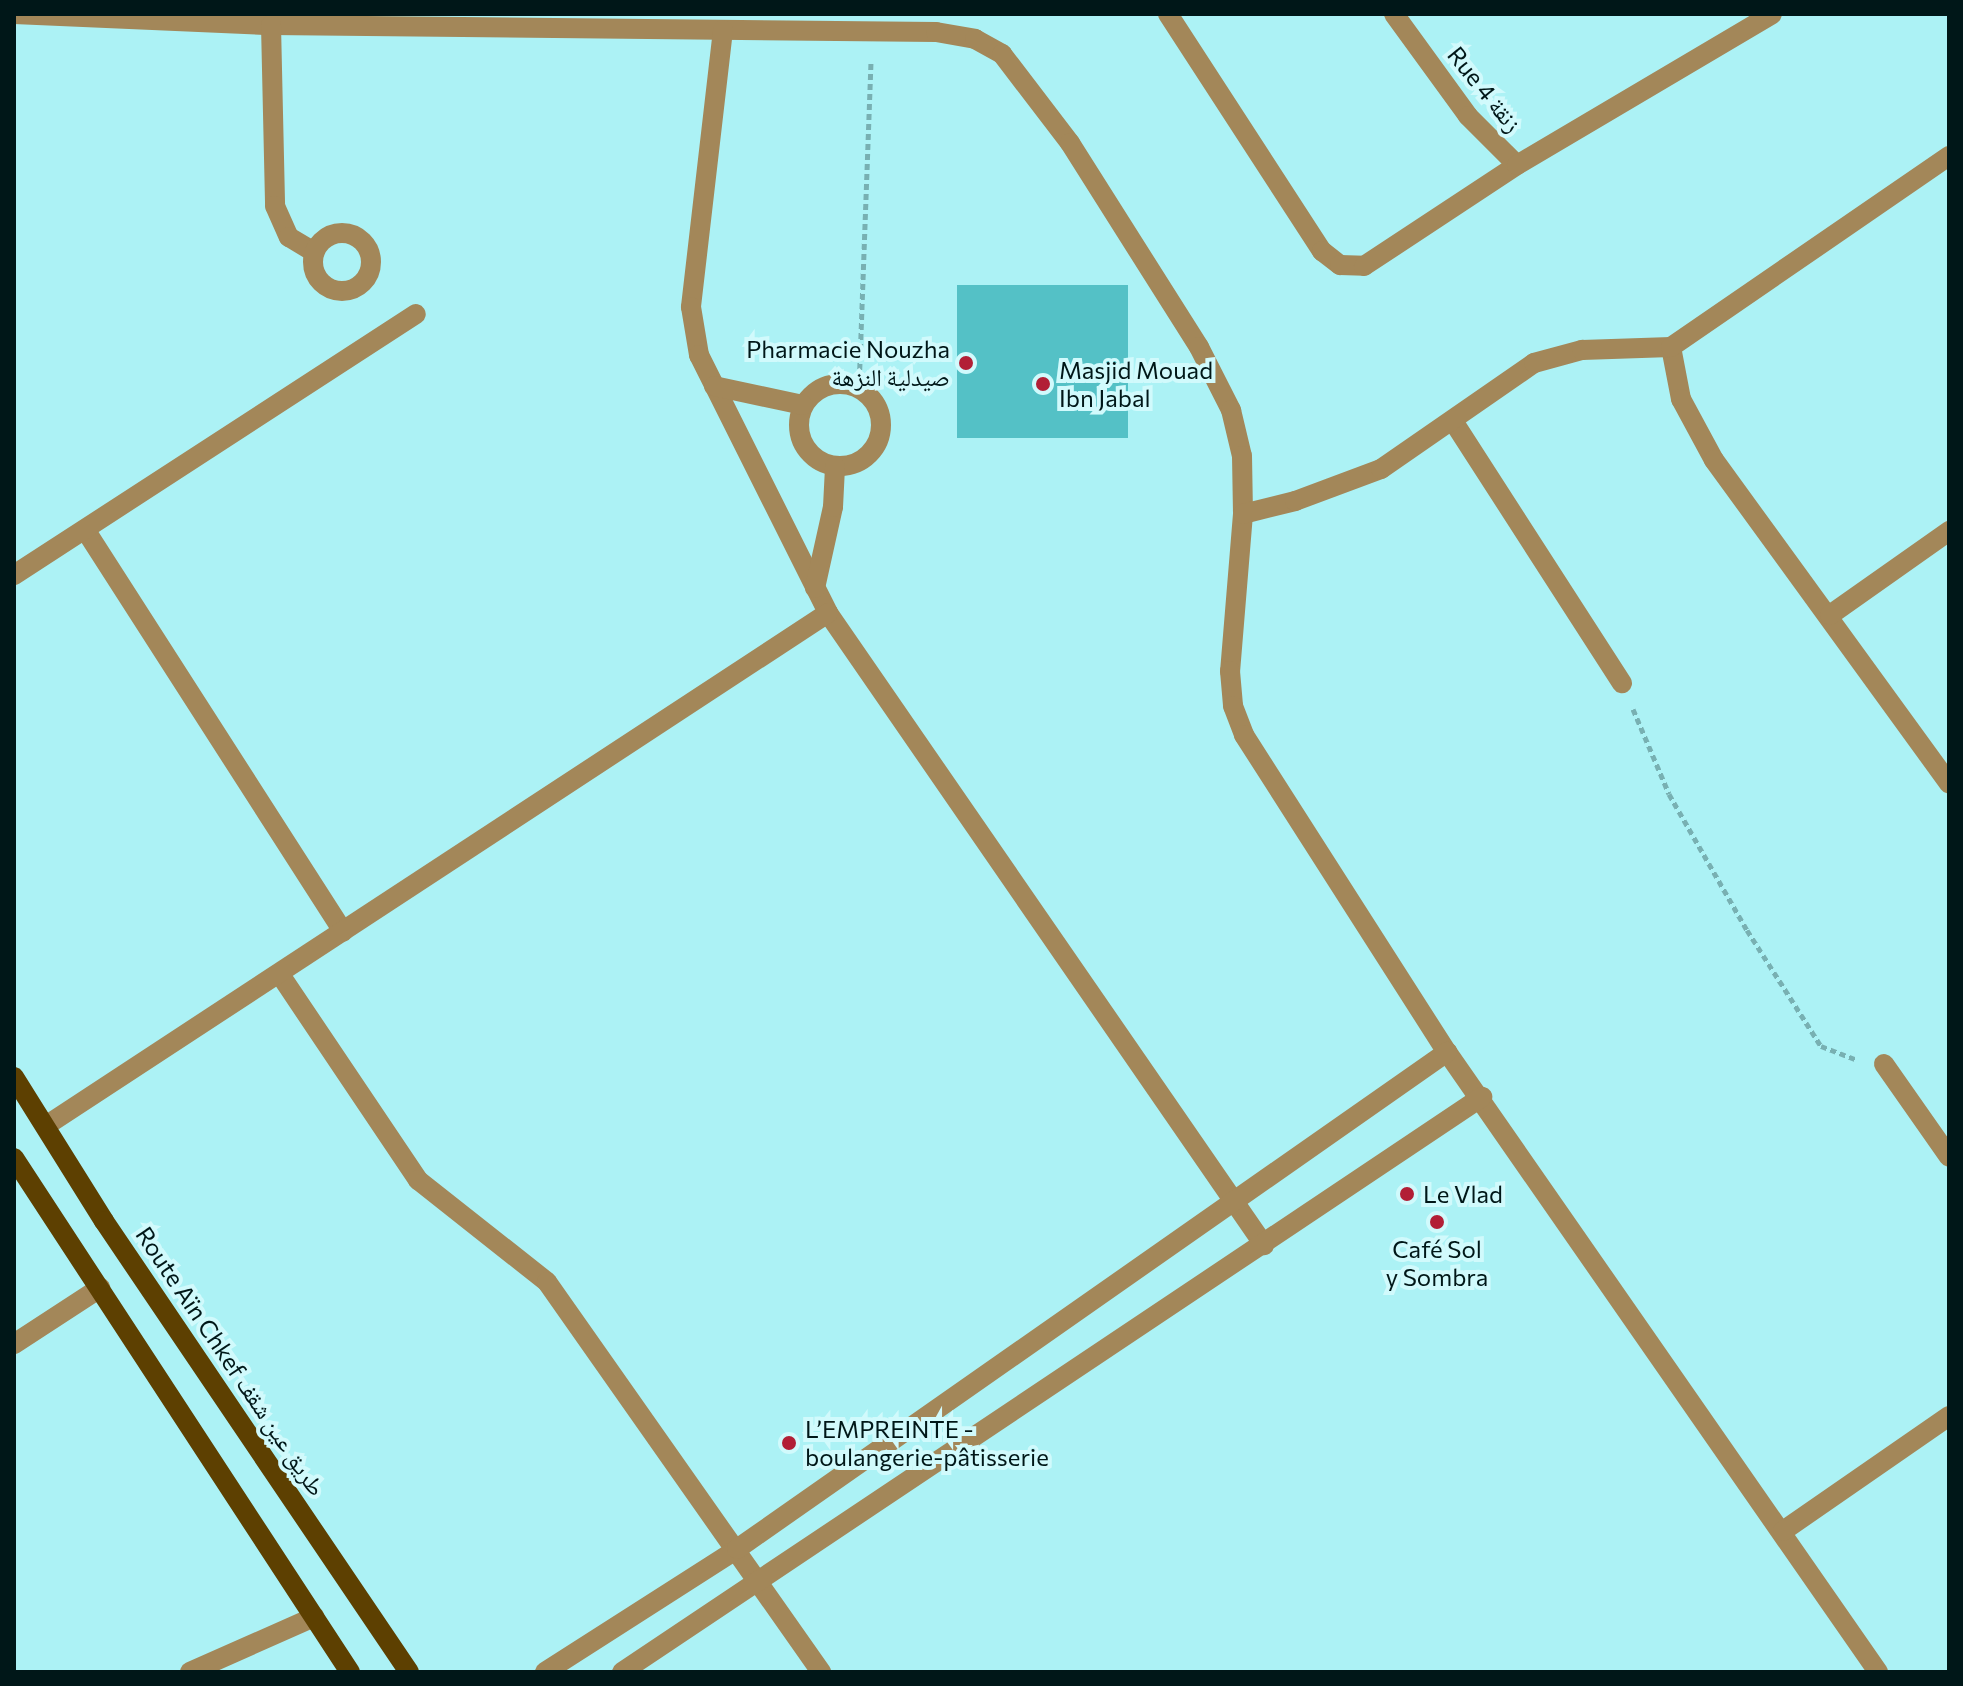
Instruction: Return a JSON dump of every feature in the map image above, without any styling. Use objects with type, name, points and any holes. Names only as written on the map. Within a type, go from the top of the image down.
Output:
[{"type":"main road","name":"Route Aïn Chkef طريق عين شقف","points":[[14,1077],[47,1125],[104,1221],[409,1672]]},
{"type":"main road","points":[[14,1158],[350,1672]]},
{"type":"street","points":[[14,14],[271,25],[872,31],[975,39],[1002,54],[1038,96],[1199,347],[1231,410],[1242,456],[1243,514],[1230,671],[1233,706],[1244,735],[1447,1052],[1482,1097],[1878,1672]]},
{"type":"street","points":[[1168,14],[1322,251],[1340,265],[1364,266],[1517,165]]},
{"type":"street","name":"Rue 4 زنقة","points":[[1394,14],[1468,116],[1517,165],[1772,14]]},
{"type":"street","points":[[271,25],[275,206],[289,237],[314,252]]},
{"type":"street","points":[[723,30],[691,307],[699,355],[828,613],[1264,1245]]},
{"type":"street","points":[[1243,514],[1295,501],[1381,469],[1534,363],[1582,350],[1671,347],[1949,156]]},
{"type":"street","points":[[14,575],[416,314]]},
{"type":"street","points":[[1671,347],[1681,399],[1714,460],[1830,615],[1949,784]]},
{"type":"street","points":[[828,385],[859,389],[880,413],[881,429],[866,457],[835,467],[820,462],[800,437],[803,405],[828,385]]},
{"type":"street","points":[[714,386],[803,405]]},
{"type":"street","points":[[1453,421],[1622,683]]},
{"type":"street","points":[[815,588],[833,507],[835,467]]},
{"type":"street","points":[[86,531],[343,932]]},
{"type":"street","points":[[1830,615],[1949,531]]},
{"type":"street","points":[[47,1125],[281,976],[828,613]]},
{"type":"street","points":[[281,976],[418,1180],[547,1282],[761,1581],[821,1672]]},
{"type":"street","points":[[545,1672],[737,1549],[1236,1205],[1447,1052]]},
{"type":"street","points":[[1884,1064],[1949,1157]]},
{"type":"street","points":[[622,1672],[1482,1097]]},
{"type":"street","points":[[14,1344],[100,1288]]},
{"type":"street","points":[[1783,1531],[1949,1416]]},
{"type":"street","points":[[190,1672],[314,1617]]},
{"type":"path","points":[[859,389],[872,31]]},
{"type":"path","points":[[1622,683],[1669,794],[1821,1046],[1843,1058],[1884,1064]]},
{"type":"building","name":"Masjid Mouad Ibn Jabal","points":[[957,285],[1128,285],[1128,438],[957,438]]},
{"type":"place","name":"Pharmacie Nouzha صيدلية النزهة","points":[[966,363]]},
{"type":"place","name":"Masjid Mouad Ibn Jabal","points":[[1043,384]]},
{"type":"place","name":"Le Vlad","points":[[1407,1194]]},
{"type":"place","name":"Café Sol y Sombra","points":[[1437,1222]]},
{"type":"place","name":"L’EMPREINTE - boulangerie-pâtisserie","points":[[789,1443]]}]
